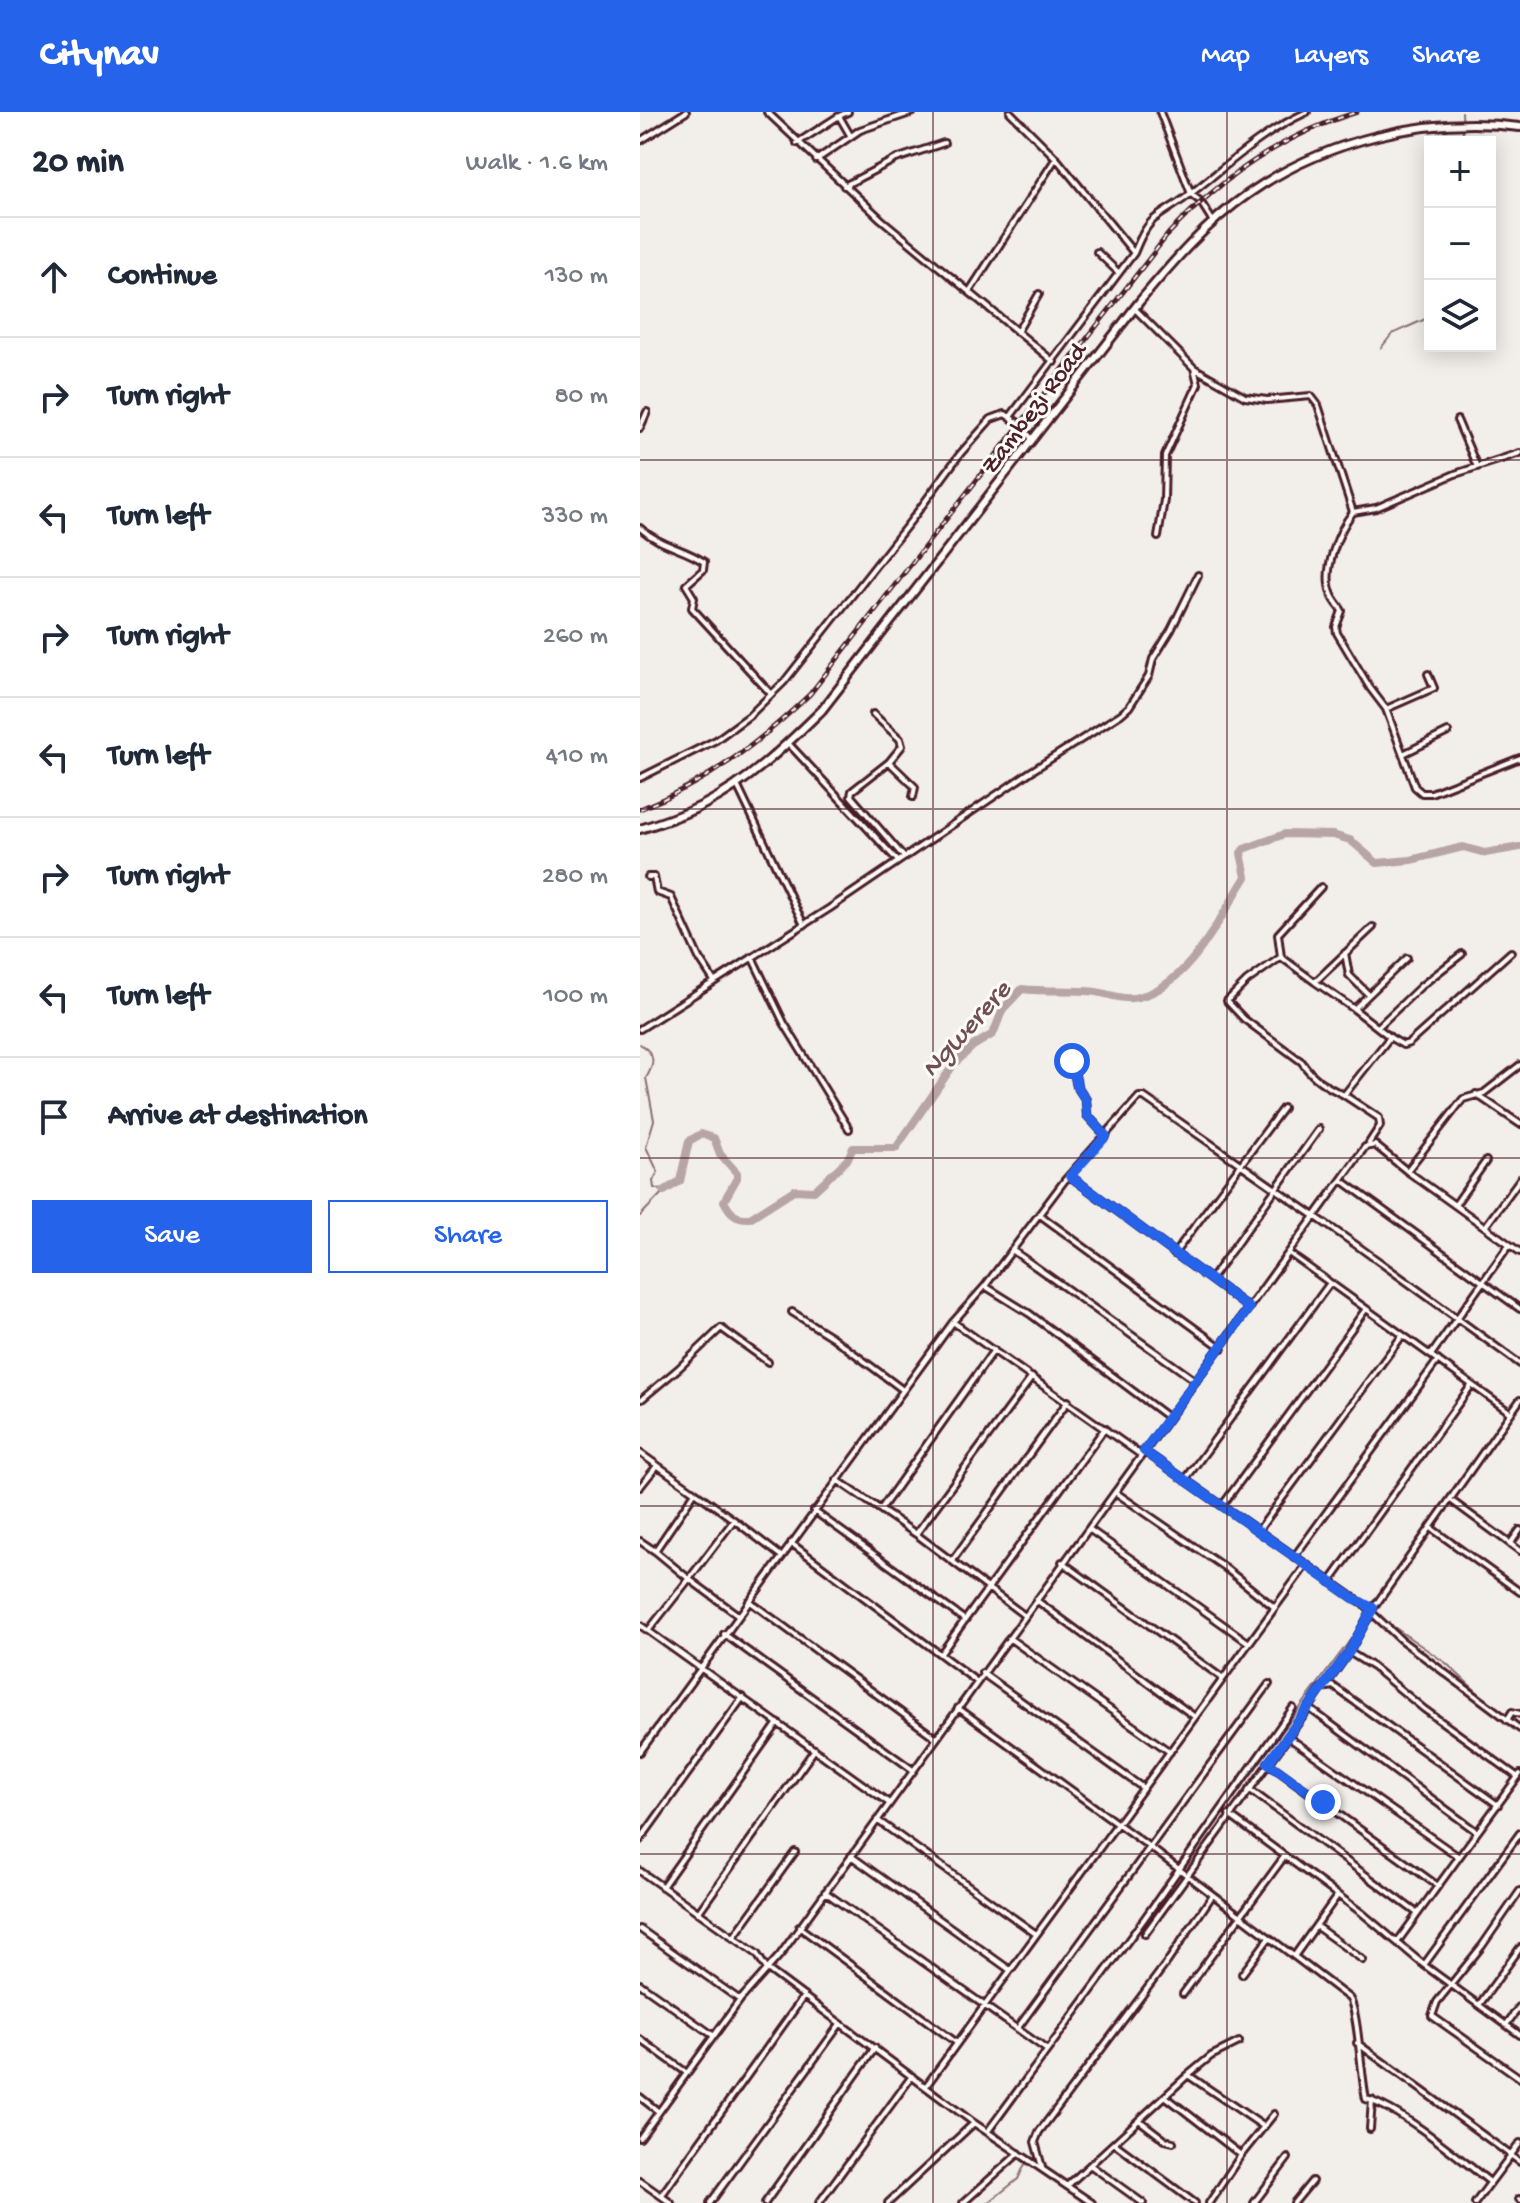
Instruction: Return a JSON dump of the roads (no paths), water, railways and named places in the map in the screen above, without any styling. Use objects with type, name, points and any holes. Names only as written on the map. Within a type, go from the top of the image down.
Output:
[{"type":"main road","name":"Zambezi Road","points":[[640,829],[704,805],[737,785],[822,710],[1134,308],[1182,252],[1247,194],[1307,162],[1358,142],[1405,129],[1461,124],[1520,127]]},
{"type":"street","points":[[640,133],[642,140],[686,112]]},
{"type":"street","points":[[767,112],[844,186],[1054,362]]},
{"type":"street","points":[[797,143],[848,112]]},
{"type":"street","points":[[816,160],[850,135],[913,112]]},
{"type":"street","points":[[1010,112],[1056,158],[1134,253]]},
{"type":"street","points":[[1160,112],[1191,194],[1200,201],[1214,223]]},
{"type":"street","points":[[1010,417],[1134,253],[1153,221],[1272,129],[1307,112]]},
{"type":"street","points":[[839,116],[850,135]]},
{"type":"street","points":[[844,186],[896,159],[944,143]]},
{"type":"street","points":[[969,292],[1056,158]]},
{"type":"street","points":[[1097,252],[1119,273]]},
{"type":"street","points":[[1017,332],[1039,294]]},
{"type":"street","points":[[1134,308],[1194,368],[1245,397],[1267,400],[1311,396],[1318,405],[1353,512]]},
{"type":"street","points":[[1158,537],[1164,500],[1165,456],[1198,384],[1194,368]]},
{"type":"street","points":[[640,428],[647,412]]},
{"type":"street","points":[[640,778],[716,740],[749,716],[787,678],[983,427],[1000,414],[1020,424],[1032,439]]},
{"type":"street","points":[[1457,420],[1477,467]]},
{"type":"street","points":[[1520,453],[1365,512],[1353,512],[1345,521],[1331,557],[1330,590],[1342,611],[1336,627],[1370,688],[1386,709],[1415,787],[1427,793],[1520,758]]},
{"type":"street","points":[[640,528],[659,543],[704,562],[703,570],[686,585],[694,598],[692,608],[771,694]]},
{"type":"street","points":[[640,1029],[804,925],[1129,707],[1149,676],[1153,659],[1198,575]]},
{"type":"street","points":[[1386,709],[1434,688],[1428,674]]},
{"type":"street","points":[[873,714],[902,742],[902,746],[889,762],[852,791],[851,796],[904,857]]},
{"type":"street","points":[[1403,754],[1448,732]]},
{"type":"street","points":[[788,743],[898,861]]},
{"type":"street","points":[[889,762],[915,787],[913,797]]},
{"type":"street","points":[[737,785],[804,925]]},
{"type":"street","points":[[648,877],[654,877],[657,892],[670,895],[699,958],[714,981]]},
{"type":"street","points":[[1321,887],[1278,934],[1281,957],[1403,1045],[1511,952]]},
{"type":"street","points":[[1315,982],[1373,927]]},
{"type":"street","points":[[1345,953],[1349,975],[1369,995]]},
{"type":"street","points":[[1378,1027],[1421,986],[1462,954]]},
{"type":"street","points":[[752,957],[784,1023],[849,1129]]},
{"type":"street","points":[[640,2138],[740,2000],[780,1955],[1062,1562],[1343,1181],[1381,1122],[1344,1095],[1325,1086],[1302,1062],[1244,1019],[1227,1001],[1247,981],[1281,957]]},
{"type":"street","points":[[1354,1009],[1407,958]]},
{"type":"street","points":[[1344,1095],[1390,1037]]},
{"type":"street","points":[[1064,1051],[1072,1061],[1077,1086],[1086,1100],[1087,1115],[1106,1136]]},
{"type":"street","points":[[1407,1171],[1463,1099],[1484,1093],[1520,1065]]},
{"type":"street","points":[[1476,1094],[1519,1122]]},
{"type":"street","points":[[640,1752],[953,1322],[985,1286],[1070,1176],[1142,1096],[1520,1364]]},
{"type":"street","points":[[1174,1254],[1283,1108]]},
{"type":"street","points":[[1211,1279],[1319,1129]]},
{"type":"street","points":[[1367,1145],[1375,1145],[1520,1252]]},
{"type":"street","points":[[1455,1205],[1486,1161]]},
{"type":"street","points":[[1070,1176],[1249,1308]]},
{"type":"street","points":[[1485,1227],[1520,1179]]},
{"type":"street","points":[[1343,1181],[1520,1309]]},
{"type":"street","points":[[1040,1215],[1222,1348]]},
{"type":"street","points":[[1431,1355],[1509,1245]]},
{"type":"street","points":[[1012,1250],[1196,1382]]},
{"type":"street","points":[[1290,1254],[1511,1413]]},
{"type":"street","points":[[1185,1480],[1330,1283]]},
{"type":"street","points":[[985,1286],[1030,1314],[1169,1418]]},
{"type":"street","points":[[1222,1506],[1366,1309]]},
{"type":"street","points":[[792,1312],[832,1337],[903,1390]]},
{"type":"street","points":[[953,1322],[1372,1610],[1401,1640],[1520,1729]]},
{"type":"street","points":[[641,1398],[679,1368],[721,1328],[768,1362]]},
{"type":"street","points":[[1258,1531],[1402,1336]]},
{"type":"street","points":[[881,1509],[994,1350]]},
{"type":"street","points":[[1294,1557],[1438,1360]]},
{"type":"street","points":[[916,1534],[1032,1377]]},
{"type":"street","points":[[1330,1582],[1472,1385]]},
{"type":"street","points":[[1145,1934],[1349,1652],[1372,1610],[1452,1501],[1520,1400]]},
{"type":"street","points":[[952,1561],[1068,1401]]},
{"type":"street","points":[[941,1653],[1105,1428]]},
{"type":"street","points":[[640,1453],[781,1556]]},
{"type":"street","points":[[640,1487],[656,1466]]},
{"type":"street","points":[[837,1480],[916,1534],[1025,1616]]},
{"type":"street","points":[[655,1551],[695,1492]]},
{"type":"street","points":[[1115,1492],[1224,1567],[1274,1607]]},
{"type":"street","points":[[1452,1501],[1520,1551]]},
{"type":"street","points":[[814,1511],[965,1620]]},
{"type":"street","points":[[648,1631],[734,1520]]},
{"type":"street","points":[[1431,1528],[1520,1592]]},
{"type":"street","points":[[1089,1529],[1249,1643]]},
{"type":"street","points":[[1510,1544],[1520,1530]]},
{"type":"street","points":[[640,1541],[739,1615]]},
{"type":"street","points":[[791,1543],[976,1681]]},
{"type":"street","points":[[1062,1562],[1222,1679]]},
{"type":"street","points":[[926,2086],[1306,1565]]},
{"type":"street","points":[[1036,1600],[1195,1717]]},
{"type":"street","points":[[749,1601],[936,1738]]},
{"type":"street","points":[[640,1625],[889,1803]]},
{"type":"street","points":[[724,1634],[913,1770]]},
{"type":"street","points":[[1009,1638],[1170,1752]]},
{"type":"street","points":[[1349,1652],[1519,1776],[1398,1941]]},
{"type":"street","points":[[982,1673],[1143,1789]]},
{"type":"street","points":[[1017,2029],[1269,1684]]},
{"type":"street","points":[[1325,1686],[1333,1686],[1498,1805]]},
{"type":"street","points":[[640,1840],[743,1697]]},
{"type":"street","points":[[958,1708],[1295,1955],[1353,2002],[1366,2097],[1400,2116],[1490,2182]]},
{"type":"street","points":[[988,2131],[1293,1708]]},
{"type":"street","points":[[1309,1708],[1477,1832]]},
{"type":"street","points":[[1507,1720],[1512,1712],[1520,1714]]},
{"type":"street","points":[[662,1887],[778,1723]]},
{"type":"street","points":[[1288,1737],[1459,1857]]},
{"type":"street","points":[[698,1913],[815,1749]]},
{"type":"street","points":[[1268,1763],[1438,1886]]},
{"type":"street","points":[[1249,1789],[1417,1913]]},
{"type":"street","points":[[1229,1815],[1520,2035]]},
{"type":"street","points":[[877,1820],[1036,1934]]},
{"type":"street","points":[[1424,1965],[1520,1833]]},
{"type":"street","points":[[733,1938],[795,1852]]},
{"type":"street","points":[[851,1856],[1010,1970]]},
{"type":"street","points":[[1183,1994],[1284,1857]]},
{"type":"street","points":[[640,1871],[757,1954],[766,1968],[974,2123],[1092,2203]]},
{"type":"street","points":[[1520,1891],[1437,2002],[1432,2016],[1520,2078]]},
{"type":"street","points":[[825,1892],[1047,2050]]},
{"type":"street","points":[[1043,2169],[1035,2142],[1039,2132],[1150,1986],[1212,1896]]},
{"type":"street","points":[[1295,1955],[1337,1896]]},
{"type":"street","points":[[799,1927],[957,2043]]},
{"type":"street","points":[[1317,1927],[1363,1960]]},
{"type":"street","points":[[640,1929],[740,2000]]},
{"type":"street","points":[[1242,1974],[1269,1938]]},
{"type":"street","points":[[1479,2005],[1520,1948]]},
{"type":"street","points":[[640,1984],[714,2036]]},
{"type":"street","points":[[661,2196],[804,1996]]},
{"type":"street","points":[[1506,2025],[1520,2006]]},
{"type":"street","points":[[710,2203],[841,2024]]},
{"type":"street","points":[[640,2039],[687,2073]]},
{"type":"street","points":[[1067,2186],[1188,2075],[1217,2052],[1239,2042]]},
{"type":"street","points":[[1357,2043],[1520,2162]]},
{"type":"street","points":[[765,2203],[875,2048]]},
{"type":"street","points":[[1188,2075],[1263,2126]]},
{"type":"street","points":[[819,2203],[912,2076]]},
{"type":"street","points":[[1165,2096],[1241,2155]]},
{"type":"street","points":[[640,2097],[659,2112]]},
{"type":"street","points":[[1370,2129],[1372,2100]]},
{"type":"street","points":[[1209,2203],[1241,2155],[1274,2114]]},
{"type":"street","points":[[1139,2120],[1165,2140],[1173,2142]]},
{"type":"street","points":[[888,2203],[974,2123]]},
{"type":"street","points":[[1114,2143],[1195,2203]]},
{"type":"street","points":[[1475,2203],[1520,2143]]},
{"type":"street","points":[[963,2203],[1019,2153]]},
{"type":"street","points":[[1254,2203],[1288,2158]]},
{"type":"street","points":[[1090,2165],[1143,2203]]},
{"type":"street","points":[[640,2181],[671,2203]]},
{"type":"street","points":[[1294,2203],[1312,2181]]},
{"type":"waterway","points":[[1461,136],[1462,112]]},
{"type":"waterway","points":[[1381,348],[1392,334],[1424,320]]},
{"type":"waterway","name":"Ngwerere","points":[[664,1191],[680,1181],[689,1141],[701,1134],[714,1138],[720,1154],[737,1173],[724,1201],[734,1214],[745,1218],[750,1218],[794,1190],[814,1191],[847,1160],[853,1148],[896,1148],[954,1064],[973,1046],[993,1034],[1003,1009],[1022,989],[1087,991],[1133,998],[1156,990],[1173,979],[1188,965],[1214,930],[1246,877],[1241,853],[1244,849],[1285,834],[1333,835],[1350,840],[1377,863],[1411,860],[1463,847],[1485,853],[1520,847]]},
{"type":"waterway","name":"Ngwerere","points":[[640,1044],[652,1060],[646,1078],[654,1120],[646,1147],[658,1172],[653,1181],[654,1188],[664,1191],[640,1216]]},
{"type":"waterway","points":[[1381,1618],[1446,1663],[1490,1704],[1507,1714]]},
{"type":"waterway","points":[[1369,1622],[1374,1620]]},
{"type":"waterway","points":[[1184,1865],[1362,1624]]},
{"type":"waterway","points":[[1512,1718],[1520,1724]]},
{"type":"waterway","points":[[1173,1882],[1178,1875]]},
{"type":"waterway","points":[[1016,2149],[994,2130],[1120,1955]]},
{"type":"waterway","points":[[988,2203],[1018,2179],[1025,2164]]},
{"type":"railway","points":[[640,809],[688,787],[731,760],[810,694],[1169,233],[1190,212],[1255,160],[1303,133],[1357,112]]}]
